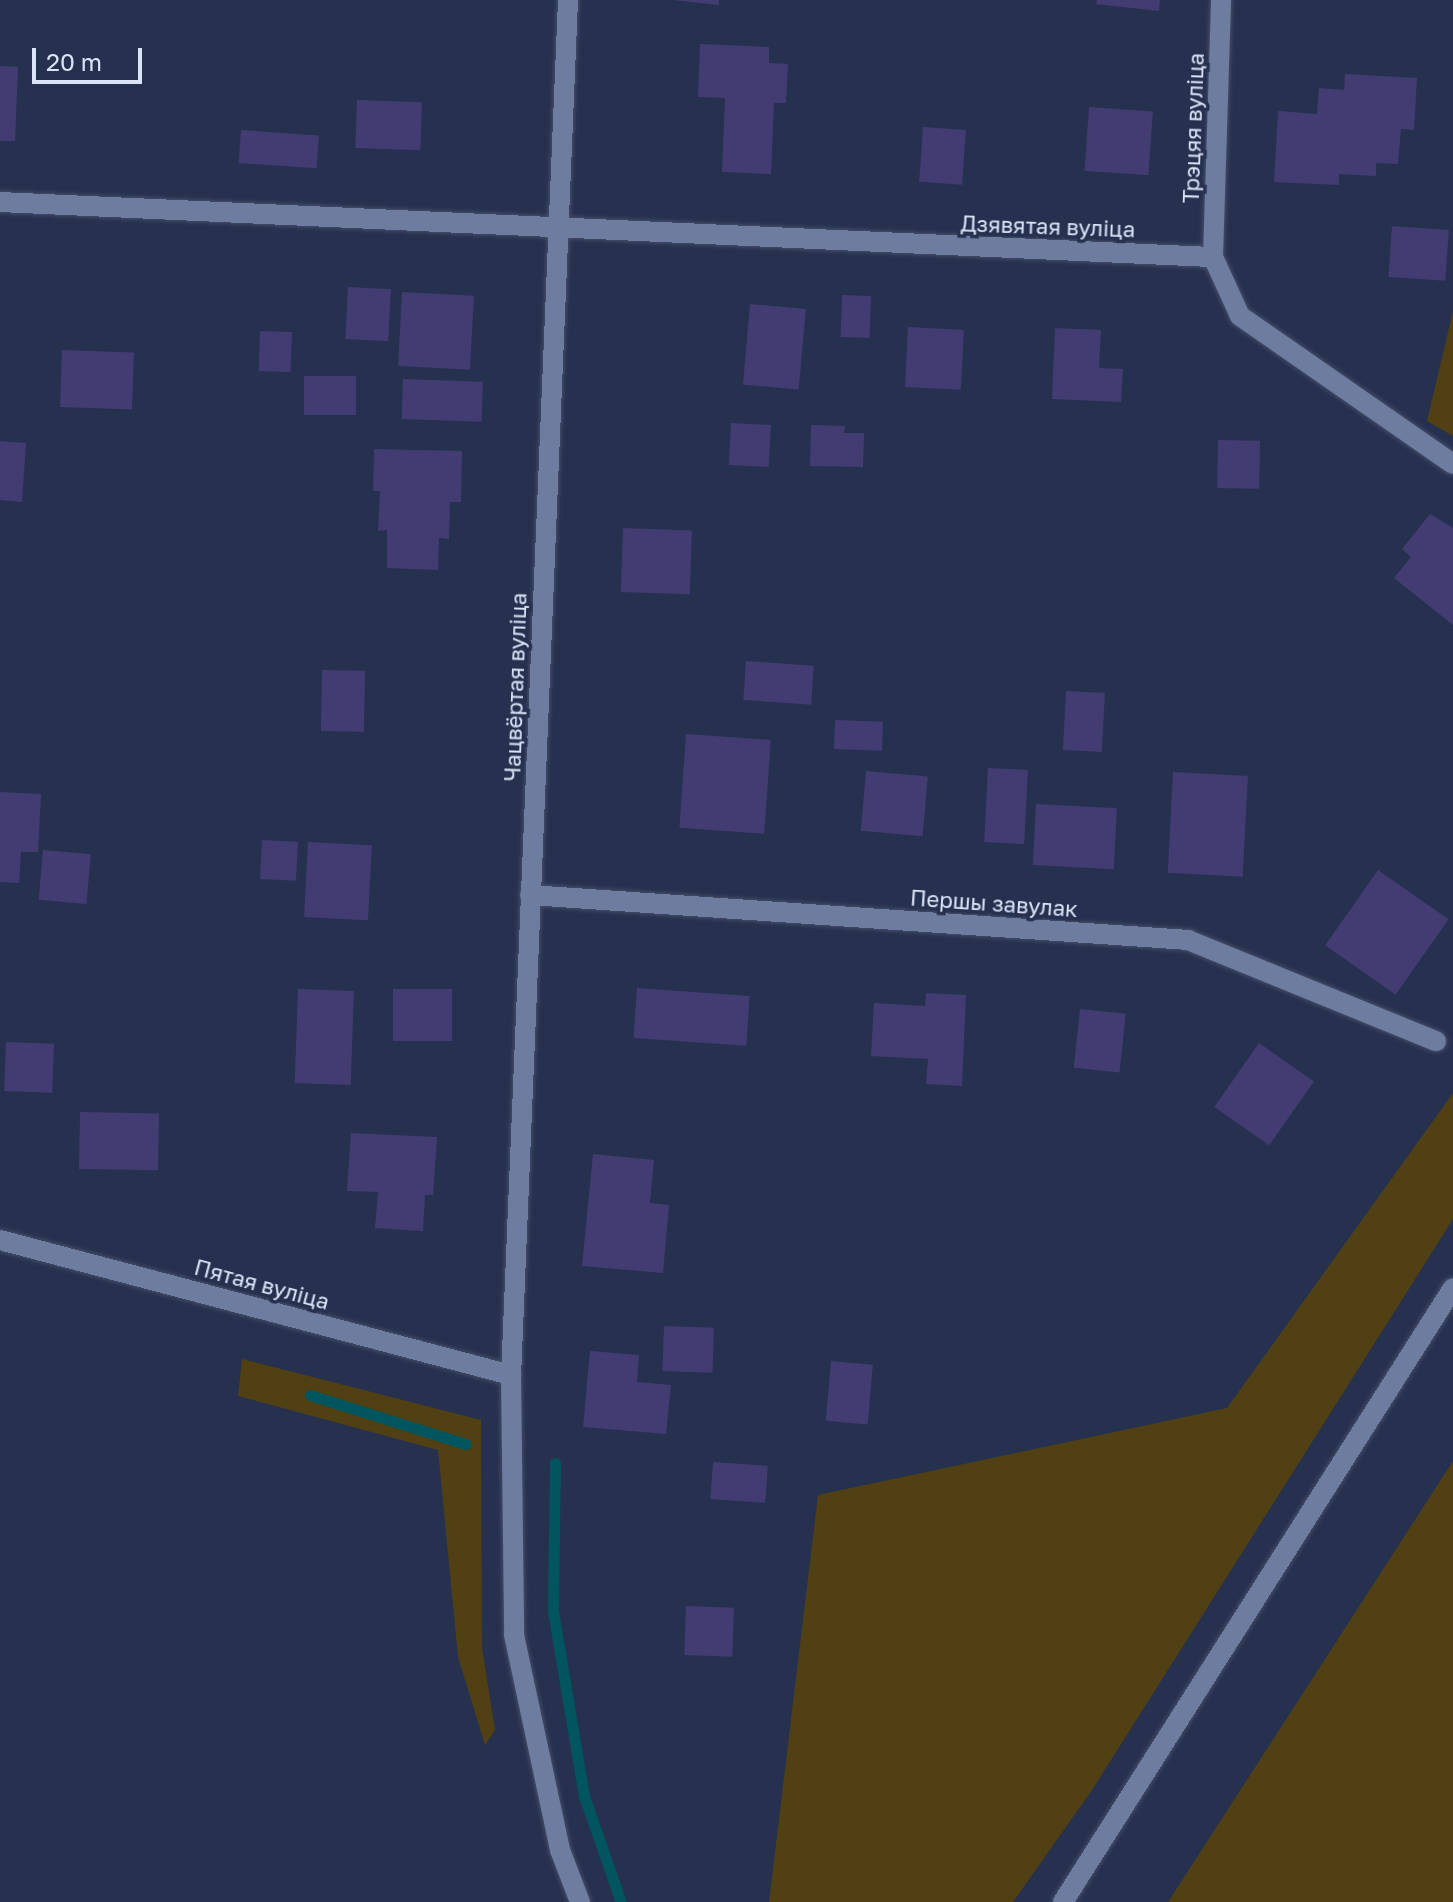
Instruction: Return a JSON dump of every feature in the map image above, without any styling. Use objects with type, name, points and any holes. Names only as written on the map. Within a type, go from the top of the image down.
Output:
[{"type":"street","name":"Чацвёртая вуліца","points":[[568,0],[511,1375],[514,1635],[560,1850],[580,1902]]},
{"type":"street","name":"Трэцяя вуліца","points":[[1213,257],[1221,0]]},
{"type":"street","name":"Дзявятая вуліца","points":[[0,202],[1213,257]]},
{"type":"street","points":[[1213,257],[1240,316],[1453,464]]},
{"type":"street","name":"Першы завулак","points":[[530,895],[1188,940],[1436,1041]]},
{"type":"street","name":"Пятая вуліца","points":[[0,1240],[511,1375]]},
{"type":"street","points":[[1063,1902],[1453,1288]]},
{"type":"shaded area","points":[[1453,311],[1453,436],[1427,421]]},
{"type":"shaded area","points":[[1453,1093],[1453,1219],[1092,1790],[1013,1902],[769,1902],[818,1495],[1227,1408]]},
{"type":"shaded area","points":[[242,1359],[481,1420],[482,1648],[495,1730],[485,1745],[458,1657],[438,1450],[238,1396]]},
{"type":"shaded area","points":[[1453,1461],[1453,1902],[1168,1902]]},
{"type":"building","points":[[673,0],[719,0],[719,5]]},
{"type":"building","points":[[1097,0],[1160,0],[1159,11],[1096,4]]},
{"type":"building","points":[[700,44],[769,47],[769,63],[788,64],[786,103],[774,103],[771,174],[722,172],[725,98],[698,97]]},
{"type":"building","points":[[0,66],[18,67],[15,141],[0,141]]},
{"type":"building","points":[[1345,74],[1417,78],[1414,130],[1401,129],[1398,164],[1376,163],[1376,176],[1339,174],[1339,185],[1274,182],[1278,111],[1317,114],[1319,88],[1344,90]]},
{"type":"building","points":[[357,100],[422,102],[420,150],[355,148]]},
{"type":"building","points":[[1089,107],[1153,111],[1148,175],[1085,171]]},
{"type":"building","points":[[923,127],[966,130],[962,185],[919,182]]},
{"type":"building","points":[[241,130],[319,135],[317,168],[239,163]]},
{"type":"building","points":[[1392,226],[1449,230],[1445,281],[1388,277]]},
{"type":"building","points":[[348,287],[391,289],[388,341],[345,339]]},
{"type":"building","points":[[402,292],[474,296],[470,370],[398,366]]},
{"type":"building","points":[[842,295],[871,296],[870,338],[841,337]]},
{"type":"building","points":[[750,304],[806,309],[799,390],[743,385]]},
{"type":"building","points":[[908,327],[964,330],[961,390],[905,387]]},
{"type":"building","points":[[1055,328],[1101,330],[1099,368],[1123,369],[1121,402],[1052,399]]},
{"type":"building","points":[[260,331],[292,332],[291,372],[259,371]]},
{"type":"building","points":[[62,350],[134,353],[132,409],[60,407]]},
{"type":"building","points":[[304,376],[356,376],[356,415],[304,415]]},
{"type":"building","points":[[403,379],[483,382],[482,422],[402,419]]},
{"type":"building","points":[[731,423],[771,425],[769,467],[729,465]]},
{"type":"building","points":[[811,425],[845,426],[844,433],[864,433],[863,467],[810,466]]},
{"type":"building","points":[[1218,440],[1260,441],[1259,489],[1217,488]]},
{"type":"building","points":[[0,441],[26,443],[22,502],[0,500]]},
{"type":"building","points":[[374,449],[462,451],[461,502],[450,502],[449,539],[439,538],[438,570],[387,568],[387,530],[378,531],[380,491],[373,491]]},
{"type":"building","points":[[1430,514],[1453,528],[1453,625],[1394,578],[1411,557],[1402,549]]},
{"type":"building","points":[[623,528],[692,530],[690,594],[621,592]]},
{"type":"building","points":[[746,661],[814,666],[811,705],[743,700]]},
{"type":"building","points":[[322,670],[365,671],[364,732],[321,731]]},
{"type":"building","points":[[1066,691],[1105,693],[1102,752],[1063,750]]},
{"type":"building","points":[[835,720],[883,722],[882,751],[834,749]]},
{"type":"building","points":[[686,734],[771,740],[764,834],[679,828]]},
{"type":"building","points":[[988,768],[1028,770],[1024,844],[984,842]]},
{"type":"building","points":[[866,771],[928,776],[923,836],[861,831]]},
{"type":"building","points":[[1173,772],[1248,776],[1243,877],[1168,873]]},
{"type":"building","points":[[0,792],[41,794],[38,852],[21,852],[19,883],[0,882]]},
{"type":"building","points":[[1036,804],[1117,808],[1114,869],[1033,865]]},
{"type":"building","points":[[262,840],[298,842],[296,881],[260,879]]},
{"type":"building","points":[[308,842],[372,845],[368,920],[304,917]]},
{"type":"building","points":[[43,850],[91,854],[86,904],[39,900]]},
{"type":"building","points":[[1378,870],[1448,919],[1396,995],[1325,945]]},
{"type":"building","points":[[637,988],[750,996],[746,1046],[634,1038]]},
{"type":"building","points":[[298,989],[354,991],[351,1085],[295,1083]]},
{"type":"building","points":[[393,989],[452,989],[452,1041],[393,1041]]},
{"type":"building","points":[[926,993],[966,995],[962,1086],[926,1084],[928,1059],[871,1056],[874,1003],[925,1006]]},
{"type":"building","points":[[1080,1009],[1126,1014],[1120,1072],[1074,1068]]},
{"type":"building","points":[[6,1042],[54,1044],[52,1093],[4,1091]]},
{"type":"building","points":[[1259,1043],[1314,1081],[1269,1145],[1214,1107]]},
{"type":"building","points":[[80,1112],[159,1113],[158,1170],[79,1169]]},
{"type":"building","points":[[351,1133],[437,1137],[433,1195],[425,1195],[423,1231],[375,1228],[378,1192],[347,1191]]},
{"type":"building","points":[[593,1154],[654,1160],[650,1203],[669,1205],[663,1273],[582,1266]]},
{"type":"building","points":[[664,1326],[714,1328],[712,1373],[662,1371]]},
{"type":"building","points":[[590,1351],[639,1355],[637,1382],[671,1385],[666,1434],[583,1427]]},
{"type":"building","points":[[831,1361],[873,1365],[868,1424],[826,1421]]},
{"type":"building","points":[[713,1462],[768,1466],[765,1503],[710,1499]]},
{"type":"building","points":[[686,1606],[734,1608],[732,1657],[684,1655]]},
{"type":"waterway","points":[[310,1395],[465,1444]]},
{"type":"waterway","points":[[555,1463],[553,1611],[584,1796],[621,1902]]}]
